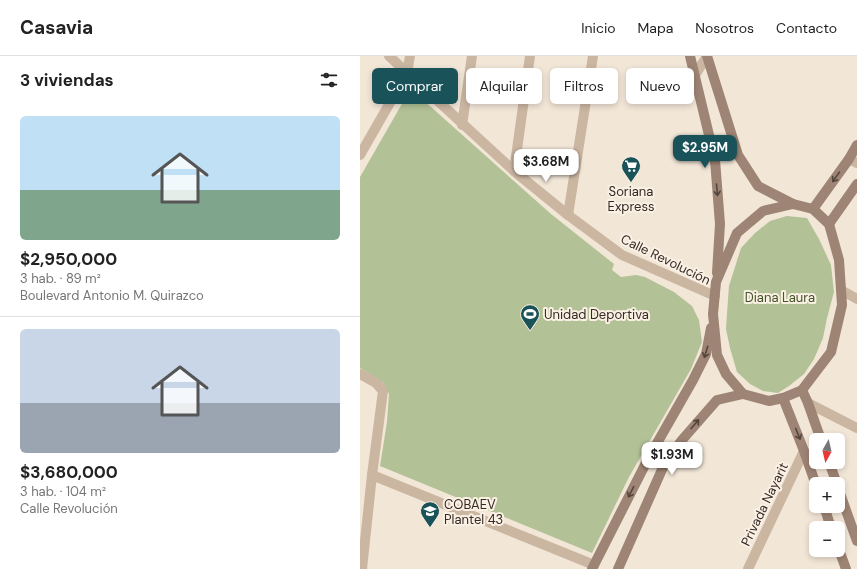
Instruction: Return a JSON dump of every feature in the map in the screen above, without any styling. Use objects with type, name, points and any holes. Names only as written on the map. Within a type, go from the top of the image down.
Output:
[{"type":"main road","points":[[690,56],[715,160],[720,224],[714,314],[717,355],[726,374],[743,394]]},
{"type":"main road","points":[[618,569],[664,465],[682,440],[717,400],[743,394],[769,401],[783,398],[802,390],[831,352],[842,305],[839,260],[829,224],[813,209],[793,204],[758,186],[738,156],[707,56]]},
{"type":"main road","points":[[813,209],[853,161],[857,145]]},
{"type":"main road","points":[[829,224],[857,184]]},
{"type":"main road","points":[[716,282],[737,232],[763,211],[793,204]]},
{"type":"main road","points":[[593,567],[648,458],[693,380],[706,354],[714,314]]},
{"type":"main road","points":[[802,390],[819,433]]},
{"type":"main road","points":[[783,398],[813,477]]},
{"type":"main road","points":[[845,508],[857,541]]},
{"type":"main road","points":[[842,557],[846,569]]},
{"type":"street","name":"Calle Revolución","points":[[389,56],[402,68]]},
{"type":"street","points":[[408,68],[410,56]]},
{"type":"street","points":[[462,125],[472,56]]},
{"type":"street","points":[[514,171],[530,56]]},
{"type":"street","points":[[568,215],[593,56]]},
{"type":"street","points":[[695,75],[707,56]]},
{"type":"street","points":[[360,155],[389,104]]},
{"type":"street","name":"Calle Revolución","points":[[440,104],[514,171],[568,215],[622,255],[715,296]]},
{"type":"street","points":[[841,290],[857,300]]},
{"type":"street","points":[[360,374],[376,383],[383,391],[372,475],[364,515],[362,569]]},
{"type":"street","points":[[808,403],[857,428]]},
{"type":"street","name":"Privada Nayarit","points":[[748,569],[804,451]]},
{"type":"street","points":[[372,475],[593,567]]},
{"type":"green space","name":"Unidad Deportiva","points":[[402,104],[428,104],[551,214],[614,264],[612,270],[621,277],[636,275],[645,277],[674,292],[692,306],[699,320],[702,342],[691,369],[629,477],[592,553],[380,466],[387,422],[389,394],[383,383],[360,368],[360,177]]},
{"type":"green space","name":"Diana Laura","points":[[787,216],[807,218],[831,265],[834,292],[823,338],[814,359],[804,374],[778,393],[763,391],[750,384],[737,372],[726,329],[729,286],[741,248],[755,233],[770,221]]},
{"type":"place","name":"Soriana Express","points":[[631,183]]},
{"type":"place","name":"Unidad Deportiva","points":[[530,331]]},
{"type":"place","name":"COBAEV Plantel 43","points":[[430,528]]}]
